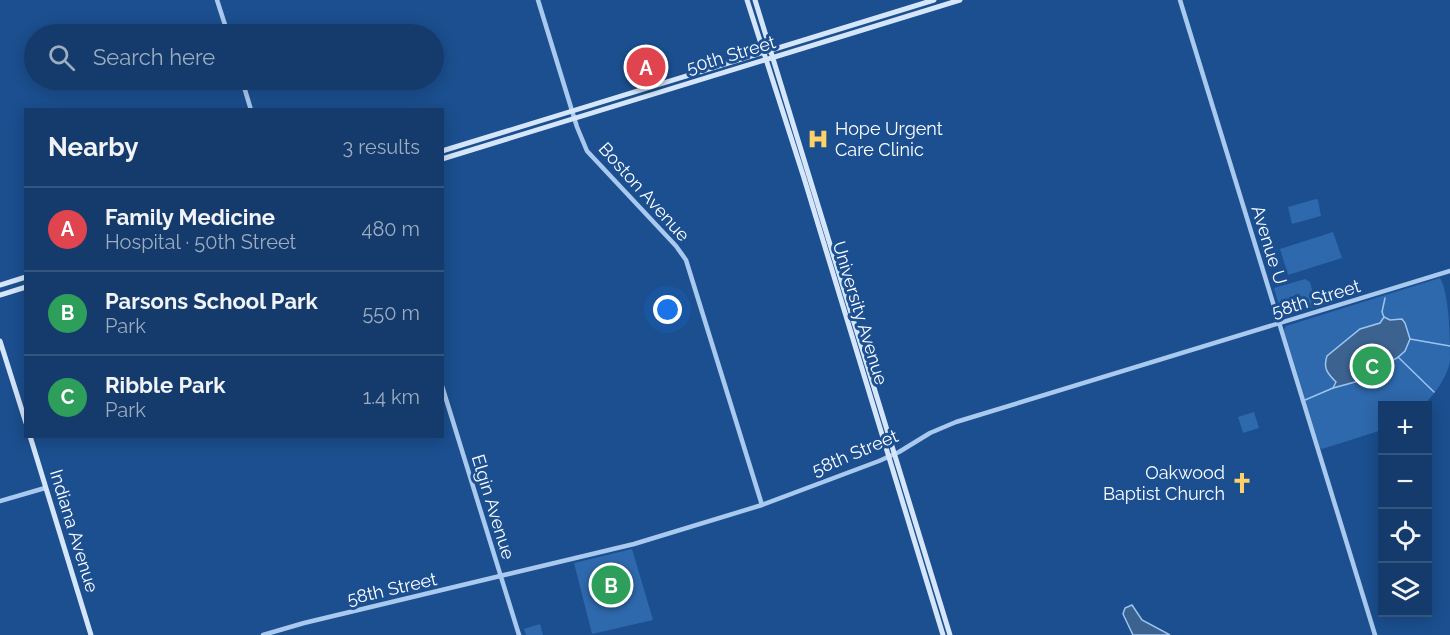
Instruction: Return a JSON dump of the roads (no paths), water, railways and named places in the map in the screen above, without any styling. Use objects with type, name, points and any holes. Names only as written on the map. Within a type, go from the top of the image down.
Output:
[{"type":"main road","name":"University Avenue","points":[[747,0],[950,635]]},
{"type":"main road","name":"University Avenue","points":[[755,0],[892,455],[943,635]]},
{"type":"main road","name":"50th Street","points":[[444,150],[934,0]]},
{"type":"main road","name":"50th Street","points":[[444,158],[960,0]]},
{"type":"main road","points":[[0,285],[24,279]]},
{"type":"main road","points":[[0,295],[24,288]]},
{"type":"main road","points":[[0,341],[24,417]]},
{"type":"main road","name":"Indiana Avenue","points":[[31,438],[91,635]]},
{"type":"street","points":[[217,0],[225,24]]},
{"type":"street","name":"Boston Avenue","points":[[538,0],[574,119],[590,155],[676,246],[686,260],[762,505]]},
{"type":"street","name":"Avenue U","points":[[1180,0],[1375,635]]},
{"type":"street","points":[[245,90],[250,108]]},
{"type":"street","name":"58th Street","points":[[263,635],[304,623],[634,544],[762,505],[892,455],[930,433],[956,422],[1450,271]]},
{"type":"street","name":"Elgin Avenue","points":[[444,392],[519,635]]},
{"type":"street","points":[[0,501],[45,488]]},
{"type":"waterway","points":[[1384,317],[1382,312],[1385,298]]},
{"type":"waterway","points":[[1410,339],[1450,346]]},
{"type":"waterway","points":[[1398,357],[1434,392]]},
{"type":"waterway","points":[[1305,400],[1333,388]]},
{"type":"place","name":"Family Medicine","points":[[646,67]]},
{"type":"place","name":"Hope Urgent Care Clinic","points":[[818,139]]},
{"type":"place","name":"Ribble Park","points":[[1372,366]]},
{"type":"place","name":"Oakwood Baptist Church","points":[[1242,483]]},
{"type":"place","name":"Parsons School Park","points":[[611,585]]}]
